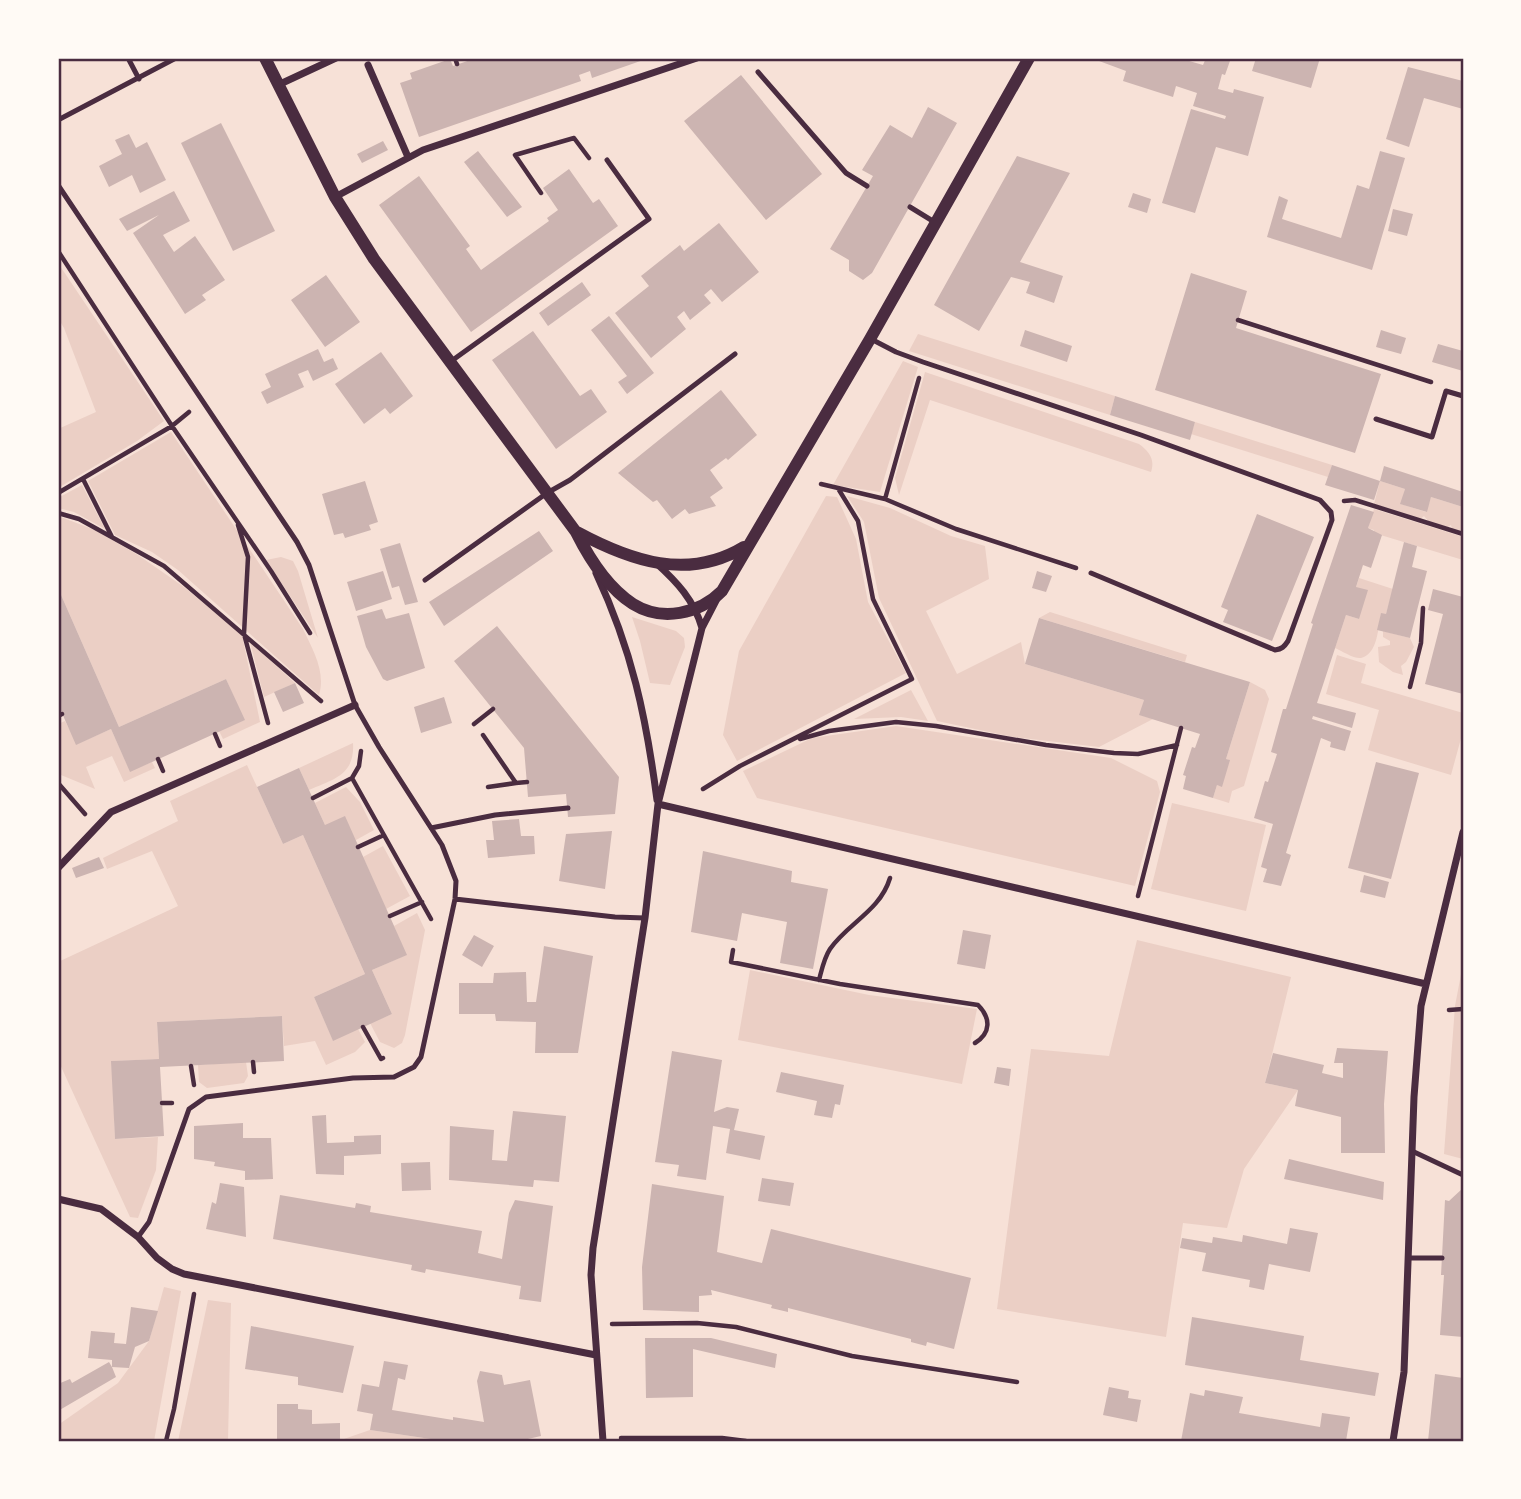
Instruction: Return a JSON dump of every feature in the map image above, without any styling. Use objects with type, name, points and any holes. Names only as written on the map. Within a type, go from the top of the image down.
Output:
[{"type":"street","points":[[265,58],[335,197],[374,259],[576,532],[625,641],[648,730],[658,804]]},
{"type":"street","points":[[278,85],[336,58]]},
{"type":"street","points":[[335,197],[430,147],[697,58]]},
{"type":"street","points":[[603,1440],[593,1324],[593,1248],[645,918],[658,804],[702,628],[747,545],[870,339],[1029,58]]},
{"type":"street","points":[[368,65],[408,157]]},
{"type":"street","points":[[576,532],[606,547],[655,563],[697,565],[729,556],[747,545]]},
{"type":"street","points":[[586,553],[615,589],[633,604],[660,613],[696,609],[711,602],[722,591]]},
{"type":"street","points":[[655,563],[677,582],[696,609],[702,628]]},
{"type":"street","points":[[58,868],[111,812],[355,705]]},
{"type":"street","points":[[658,804],[1426,984]]},
{"type":"street","points":[[1393,1441],[1404,1372],[1412,1151],[1421,1006],[1463,832]]},
{"type":"street","points":[[58,1199],[101,1209],[138,1237],[157,1258],[172,1269],[196,1276],[596,1355]]},
{"type":"lane","points":[[128,58],[139,79]]},
{"type":"lane","points":[[58,120],[176,58]]},
{"type":"lane","points":[[758,72],[846,173],[867,186]]},
{"type":"lane","points":[[450,362],[649,219],[607,160]]},
{"type":"lane","points":[[58,185],[268,495],[304,554],[355,705],[431,828],[450,862],[456,881],[455,899],[421,1057],[415,1067],[394,1076],[353,1078],[206,1097],[197,1101],[189,1109],[149,1222],[138,1237]]},
{"type":"lane","points":[[910,207],[936,223]]},
{"type":"lane","points":[[870,339],[923,362],[1320,500],[1331,512],[1332,520],[1288,641],[1279,650],[1214,626],[1091,573]]},
{"type":"lane","points":[[425,580],[547,493],[570,480],[735,354]]},
{"type":"lane","points":[[1376,419],[1432,437],[1446,391],[1463,396]]},
{"type":"lane","points":[[431,828],[495,815],[568,808]]},
{"type":"lane","points":[[455,899],[645,918]]},
{"type":"lane","points":[[1412,1151],[1463,1175]]},
{"type":"lane","points":[[1410,1258],[1442,1258]]},
{"type":"path","points":[[455,58],[457,64]]},
{"type":"path","points":[[541,193],[515,156],[574,138],[590,159],[607,160]]},
{"type":"path","points":[[58,251],[172,426],[236,518],[311,636]]},
{"type":"path","points":[[1238,320],[1435,383],[1446,391]]},
{"type":"path","points":[[886,499],[923,362]]},
{"type":"path","points":[[58,493],[172,426],[203,400]]},
{"type":"path","points":[[83,479],[112,537]]},
{"type":"path","points":[[821,484],[886,499],[956,529],[1091,573]]},
{"type":"path","points":[[704,789],[740,766],[912,679],[873,599],[858,521],[839,490]]},
{"type":"path","points":[[1326,505],[1355,500],[1463,534]]},
{"type":"path","points":[[58,513],[79,519],[164,566],[318,699],[334,708],[354,734],[361,750],[359,766],[352,778],[313,798]]},
{"type":"path","points":[[236,518],[248,557],[244,634],[268,723]]},
{"type":"path","points":[[1410,687],[1422,643],[1423,608]]},
{"type":"path","points":[[474,724],[493,709]]},
{"type":"path","points":[[793,741],[829,732],[896,722],[936,726],[1046,746],[1114,753],[1138,754],[1177,745]]},
{"type":"path","points":[[1133,915],[1181,728]]},
{"type":"path","points":[[484,735],[516,783]]},
{"type":"path","points":[[352,778],[432,921]]},
{"type":"path","points":[[488,787],[527,782]]},
{"type":"path","points":[[58,783],[97,827]]},
{"type":"path","points":[[358,846],[384,835]]},
{"type":"path","points":[[819,980],[825,957],[831,947],[882,897],[890,877]]},
{"type":"path","points":[[390,916],[422,902]]},
{"type":"path","points":[[733,950],[731,962],[891,993],[978,1005],[985,1012],[988,1021],[986,1032],[975,1043]]},
{"type":"path","points":[[1449,1010],[1463,1009]]},
{"type":"path","points":[[363,1027],[381,1059],[389,1057]]},
{"type":"path","points":[[166,1441],[174,1409],[196,1276]]},
{"type":"path","points":[[593,1324],[697,1322],[737,1327],[852,1356],[1017,1382]]},
{"type":"path","points":[[603,1440],[722,1438],[746,1441]]},
{"type":"shaded area","points":[[58,263],[164,421],[137,441],[58,488],[58,429],[96,412],[58,318]]},
{"type":"shaded area","points":[[918,334],[1115,396],[1110,415],[909,351]]},
{"type":"shaded area","points":[[903,361],[918,367],[880,492],[833,485]]},
{"type":"shaded area","points":[[925,372],[1139,444],[1151,456],[1151,472],[930,400],[899,495],[895,478]]},
{"type":"shaded area","points":[[1195,422],[1332,465],[1328,477],[1191,434]]},
{"type":"shaded area","points":[[171,432],[303,629],[320,670],[319,695],[178,570],[152,552],[115,535],[88,481]]},
{"type":"shaded area","points":[[1380,481],[1405,489],[1401,504],[1426,512],[1431,497],[1463,507],[1463,532],[1452,529],[1451,525],[1448,527],[1429,522],[1424,516],[1420,519],[1374,504]]},
{"type":"shaded area","points":[[82,485],[105,529],[74,512],[58,508],[58,498]]},
{"type":"shaded area","points":[[826,496],[837,497],[856,539],[868,602],[906,673],[737,761],[723,735],[739,651]]},
{"type":"shaded area","points":[[847,496],[890,508],[951,536],[985,546],[989,579],[926,611],[957,674],[1021,642],[1025,664],[1144,700],[1140,715],[1153,719],[1099,747],[1013,737],[937,721],[879,598],[864,522]]},
{"type":"shaded area","points":[[1374,509],[1463,537],[1463,560],[1374,533],[1374,530],[1368,528]]},
{"type":"shaded area","points":[[58,516],[95,530],[138,555],[184,587],[242,635],[260,722],[223,739],[219,731],[244,720],[226,679],[119,727],[58,588]]},
{"type":"shaded area","points":[[281,557],[293,561],[298,571],[318,638],[266,560]]},
{"type":"shaded area","points":[[1359,578],[1393,589],[1386,614],[1381,614],[1374,646],[1361,658],[1335,648],[1346,615],[1359,619],[1356,587]]},
{"type":"shaded area","points":[[1050,612],[1187,655],[1185,662],[1039,618]]},
{"type":"shaded area","points":[[632,617],[676,631],[684,638],[685,647],[670,685],[650,683]]},
{"type":"shaded area","points":[[1383,631],[1410,638],[1414,647],[1401,666],[1403,675],[1393,672],[1379,662],[1378,647],[1390,645],[1390,641],[1383,637]]},
{"type":"shaded area","points":[[250,642],[295,683],[264,697]]},
{"type":"shaded area","points":[[1337,655],[1366,664],[1361,683],[1463,713],[1463,731],[1451,775],[1368,750],[1379,710],[1326,694]]},
{"type":"shaded area","points":[[1250,682],[1265,690],[1269,699],[1244,786],[1232,791],[1229,803],[1213,798],[1217,785],[1221,786],[1229,760],[1226,759]]},
{"type":"shaded area","points":[[911,690],[928,721],[901,717],[854,719]]},
{"type":"shaded area","points":[[65,721],[77,744],[111,729],[130,771],[152,762],[155,768],[124,782],[112,756],[86,767],[95,789],[61,775],[58,767],[58,724]]},
{"type":"shaded area","points":[[896,726],[1111,758],[1157,781],[1160,792],[1135,886],[757,798],[743,771],[812,738]]},
{"type":"shaded area","points":[[353,743],[353,754],[347,769],[334,779],[309,790],[299,768]]},
{"type":"shaded area","points":[[247,765],[283,844],[303,835],[365,974],[314,997],[333,1040],[358,1029],[365,1042],[355,1052],[326,1065],[315,1041],[284,1046],[282,1016],[157,1022],[159,1059],[112,1061],[115,1139],[158,1137],[156,1170],[138,1218],[130,1217],[58,1060],[58,962],[178,906],[152,851],[107,869],[103,858],[178,821],[170,801]]},
{"type":"shaded area","points":[[346,787],[360,802],[374,830],[356,840],[325,825],[315,803]]},
{"type":"shaded area","points":[[1172,803],[1266,825],[1246,911],[1151,889]]},
{"type":"shaded area","points":[[383,846],[410,896],[386,909],[363,857]]},
{"type":"shaded area","points":[[417,913],[425,930],[405,1035],[402,1043],[394,1048],[380,1042],[370,1023],[392,1014],[372,970],[406,955],[394,926]]},
{"type":"shaded area","points":[[1137,940],[1291,977],[1265,1083],[1298,1090],[1244,1169],[1227,1228],[1183,1223],[1166,1337],[997,1309],[1031,1049],[1109,1056]]},
{"type":"shaded area","points":[[1463,964],[1463,1159],[1444,1154],[1455,1006]]},
{"type":"shaded area","points":[[750,970],[869,995],[977,1009],[962,1084],[738,1040]]},
{"type":"shaded area","points":[[246,1062],[248,1076],[244,1083],[207,1088],[199,1082],[198,1065]]},
{"type":"shaded area","points":[[164,1287],[181,1291],[154,1441],[58,1441],[58,1425],[118,1383],[149,1341]]},
{"type":"shaded area","points":[[208,1300],[231,1303],[228,1441],[178,1441]]},
{"type":"shaded area","points":[[370,1430],[444,1441],[338,1441]]},
{"type":"building","points":[[476,58],[649,58],[592,78],[590,71],[579,75],[581,81],[419,137],[400,83],[412,79],[410,73],[450,59],[453,66]]},
{"type":"building","points":[[1091,58],[1179,58],[1203,65],[1206,58],[1231,58],[1225,75],[1222,74],[1218,89],[1233,93],[1234,89],[1264,97],[1248,156],[1216,147],[1195,213],[1162,203],[1191,109],[1225,119],[1226,116],[1193,106],[1197,93],[1176,86],[1173,97],[1123,81],[1126,71]]},
{"type":"building","points":[[1256,58],[1320,58],[1311,88],[1252,71]]},
{"type":"building","points":[[1408,67],[1463,81],[1463,109],[1424,98],[1409,147],[1386,139]]},
{"type":"building","points":[[741,75],[822,174],[766,220],[684,121]]},
{"type":"building","points":[[928,107],[957,123],[872,273],[863,280],[849,271],[849,260],[830,249],[873,176],[862,170],[890,125],[912,138]]},
{"type":"building","points":[[221,123],[275,231],[233,251],[181,143]]},
{"type":"building","points":[[129,134],[136,148],[147,142],[166,180],[140,193],[132,175],[109,187],[99,166],[122,154],[115,140]]},
{"type":"building","points":[[383,141],[388,150],[362,163],[357,154]]},
{"type":"building","points":[[478,151],[522,207],[507,217],[464,162]]},
{"type":"building","points":[[1380,151],[1405,158],[1372,270],[1267,237],[1279,196],[1288,200],[1282,219],[1341,238],[1357,185],[1369,189]]},
{"type":"building","points":[[1017,156],[1070,173],[1020,262],[1063,276],[1054,303],[1026,293],[1030,282],[1011,277],[979,331],[934,305]]},
{"type":"building","points":[[569,169],[593,203],[599,199],[618,226],[471,332],[379,205],[419,176],[470,246],[466,249],[481,270],[549,221],[547,218],[558,210],[543,188]]},
{"type":"building","points":[[174,191],[190,221],[163,235],[174,252],[195,236],[225,280],[202,295],[206,300],[185,314],[133,233],[159,215],[127,231],[119,219]]},
{"type":"building","points":[[1133,193],[1151,199],[1147,213],[1128,207]]},
{"type":"building","points":[[1393,209],[1413,214],[1407,236],[1388,231]]},
{"type":"building","points":[[719,223],[759,272],[722,302],[711,289],[704,295],[711,303],[690,320],[684,311],[677,317],[686,329],[651,358],[615,313],[649,286],[641,276],[680,245],[684,251]]},
{"type":"building","points":[[1191,273],[1247,291],[1236,328],[1381,374],[1355,453],[1155,390]]},
{"type":"building","points":[[326,275],[360,322],[325,347],[291,300]]},
{"type":"building","points":[[582,282],[591,295],[548,326],[539,313]]},
{"type":"building","points":[[609,316],[654,373],[627,394],[618,382],[627,376],[591,330]]},
{"type":"building","points":[[1025,330],[1072,346],[1067,362],[1020,346]]},
{"type":"building","points":[[1381,330],[1406,338],[1401,354],[1376,347]]},
{"type":"building","points":[[533,331],[580,396],[591,389],[607,412],[556,449],[492,360]]},
{"type":"building","points":[[1438,344],[1463,351],[1463,371],[1432,362]]},
{"type":"building","points":[[318,349],[324,362],[333,358],[338,369],[313,381],[308,370],[298,374],[304,387],[267,404],[261,392],[271,387],[265,374]]},
{"type":"building","points":[[381,352],[413,396],[390,414],[385,408],[364,424],[335,384]]},
{"type":"building","points":[[721,390],[757,435],[728,460],[726,458],[710,470],[723,488],[710,497],[716,506],[689,514],[685,509],[672,519],[657,500],[653,502],[618,473]]},
{"type":"building","points":[[1115,396],[1195,422],[1190,440],[1110,415]]},
{"type":"building","points":[[1332,465],[1380,481],[1374,500],[1325,485]]},
{"type":"building","points":[[1384,466],[1463,492],[1463,507],[1431,497],[1427,512],[1400,504],[1405,489],[1380,481]]},
{"type":"building","points":[[365,481],[378,522],[369,525],[371,530],[345,538],[343,533],[334,535],[322,494]]},
{"type":"building","points":[[1351,505],[1374,512],[1368,528],[1382,535],[1371,568],[1363,565],[1356,587],[1368,590],[1359,619],[1346,615],[1317,703],[1356,713],[1352,728],[1313,716],[1312,719],[1351,731],[1345,751],[1330,747],[1331,742],[1321,738],[1286,853],[1291,855],[1281,886],[1263,882],[1267,869],[1261,867],[1273,824],[1254,818],[1265,781],[1268,782],[1277,754],[1271,752],[1283,709],[1286,709],[1313,624],[1311,623]]},
{"type":"building","points":[[1257,514],[1314,537],[1272,641],[1223,622],[1228,610],[1221,607]]},
{"type":"building","points":[[539,531],[553,551],[444,626],[429,602]]},
{"type":"building","points":[[1404,542],[1417,546],[1412,567],[1427,571],[1410,638],[1377,630],[1381,613],[1386,614]]},
{"type":"building","points":[[400,543],[418,602],[405,605],[399,586],[392,588],[380,549]]},
{"type":"building","points":[[383,571],[392,599],[356,611],[347,582]]},
{"type":"building","points":[[1037,571],[1052,576],[1046,592],[1032,588]]},
{"type":"building","points":[[58,588],[119,727],[226,679],[245,720],[130,772],[111,729],[76,745],[58,704]]},
{"type":"building","points":[[1433,589],[1463,597],[1463,694],[1425,684],[1443,614],[1428,610]]},
{"type":"building","points":[[382,609],[386,619],[409,613],[425,668],[387,681],[383,679],[366,647],[357,616]]},
{"type":"building","points":[[1039,618],[1250,682],[1226,759],[1230,760],[1222,787],[1217,785],[1213,798],[1183,789],[1186,776],[1183,775],[1192,747],[1195,748],[1200,734],[1139,715],[1144,700],[1025,664]]},
{"type":"building","points":[[497,626],[619,777],[615,814],[568,817],[566,794],[528,797],[524,748],[454,661]]},
{"type":"building","points":[[295,683],[304,703],[283,712],[274,692]]},
{"type":"building","points":[[444,697],[452,723],[421,733],[414,707]]},
{"type":"building","points":[[1376,762],[1419,773],[1391,879],[1348,868]]},
{"type":"building","points":[[299,768],[325,825],[345,816],[407,955],[372,970],[392,1014],[333,1041],[314,997],[365,974],[303,835],[283,844],[257,787]]},
{"type":"building","points":[[519,819],[521,836],[534,836],[535,854],[488,858],[486,840],[494,840],[492,821]]},
{"type":"building","points":[[612,831],[605,889],[559,881],[566,834]]},
{"type":"building","points":[[703,851],[792,871],[791,882],[828,889],[813,969],[780,963],[787,922],[742,913],[737,941],[691,932]]},
{"type":"building","points":[[99,857],[104,868],[76,878],[72,868]]},
{"type":"building","points":[[1364,875],[1389,882],[1385,898],[1360,892]]},
{"type":"building","points":[[963,930],[991,935],[985,969],[957,964]]},
{"type":"building","points":[[474,935],[494,946],[482,967],[462,955]]},
{"type":"building","points":[[544,946],[593,956],[578,1053],[535,1053],[536,1022],[496,1021],[495,1014],[459,1014],[459,983],[493,983],[494,973],[526,972],[527,1002],[536,1002]]},
{"type":"building","points":[[282,1016],[284,1061],[160,1067],[164,1136],[115,1139],[111,1061],[159,1059],[157,1022]]},
{"type":"building","points":[[1337,1048],[1388,1051],[1384,1104],[1385,1153],[1341,1153],[1341,1117],[1295,1106],[1298,1090],[1265,1083],[1273,1053],[1324,1065],[1322,1073],[1343,1078],[1343,1063],[1334,1063]]},
{"type":"building","points":[[672,1051],[722,1060],[714,1112],[727,1107],[739,1109],[734,1130],[765,1136],[760,1160],[726,1153],[730,1129],[713,1126],[706,1180],[677,1176],[679,1165],[655,1162]]},
{"type":"building","points":[[997,1067],[1011,1069],[1009,1086],[994,1083]]},
{"type":"building","points":[[781,1072],[844,1085],[840,1105],[835,1104],[832,1118],[814,1115],[817,1101],[776,1092]]},
{"type":"building","points":[[513,1111],[566,1116],[559,1182],[534,1180],[533,1187],[449,1180],[450,1126],[494,1130],[492,1160],[507,1161]]},
{"type":"building","points":[[326,1115],[327,1143],[354,1142],[354,1136],[381,1135],[381,1154],[344,1156],[344,1175],[316,1174],[312,1116]]},
{"type":"building","points":[[243,1123],[243,1138],[271,1138],[273,1179],[245,1180],[245,1171],[214,1166],[215,1162],[194,1159],[194,1126]]},
{"type":"building","points":[[1289,1159],[1384,1182],[1383,1200],[1284,1179]]},
{"type":"building","points":[[430,1162],[431,1190],[402,1191],[401,1163]]},
{"type":"building","points":[[762,1178],[794,1183],[790,1206],[758,1201]]},
{"type":"building","points":[[220,1183],[244,1187],[246,1237],[206,1229],[212,1202],[216,1204]]},
{"type":"building","points":[[652,1184],[724,1196],[717,1252],[762,1263],[771,1229],[971,1278],[954,1349],[927,1342],[926,1346],[911,1342],[911,1339],[788,1308],[788,1312],[771,1308],[772,1305],[711,1290],[712,1295],[699,1296],[699,1312],[643,1310],[642,1267]]},
{"type":"building","points":[[1463,1188],[1463,1337],[1440,1335],[1445,1200],[1449,1201]]},
{"type":"building","points":[[280,1195],[355,1208],[356,1203],[371,1206],[370,1212],[482,1231],[478,1253],[502,1259],[509,1213],[515,1200],[553,1206],[541,1302],[519,1299],[521,1286],[426,1269],[425,1273],[411,1270],[412,1265],[273,1239]]},
{"type":"building","points":[[1290,1228],[1318,1233],[1310,1272],[1269,1264],[1264,1290],[1249,1287],[1250,1280],[1202,1271],[1206,1253],[1180,1248],[1182,1238],[1212,1243],[1213,1237],[1242,1242],[1243,1235],[1287,1244]]},
{"type":"building","points":[[131,1307],[158,1311],[149,1341],[135,1347],[129,1368],[112,1367],[112,1360],[88,1358],[91,1331],[115,1333],[114,1343],[126,1344]]},
{"type":"building","points":[[1192,1317],[1304,1336],[1300,1360],[1379,1373],[1375,1396],[1185,1365]]},
{"type":"building","points":[[251,1326],[354,1346],[343,1393],[298,1385],[298,1377],[245,1369]]},
{"type":"building","points":[[645,1338],[711,1338],[777,1354],[775,1368],[693,1349],[693,1397],[646,1398]]},
{"type":"building","points":[[384,1361],[408,1365],[405,1380],[398,1378],[392,1410],[453,1420],[453,1417],[484,1422],[477,1381],[480,1371],[502,1375],[504,1385],[530,1380],[541,1436],[519,1441],[444,1441],[370,1430],[373,1414],[357,1411],[362,1384],[379,1387]]},
{"type":"building","points":[[109,1362],[116,1377],[58,1411],[58,1384],[70,1379],[72,1383]]},
{"type":"building","points":[[1435,1374],[1463,1378],[1463,1441],[1428,1441]]},
{"type":"building","points":[[1109,1387],[1129,1391],[1128,1398],[1141,1400],[1137,1422],[1103,1415]]},
{"type":"building","points":[[1205,1390],[1243,1397],[1239,1413],[1320,1427],[1322,1413],[1350,1417],[1346,1441],[1181,1441],[1190,1393],[1204,1396]]},
{"type":"building","points":[[277,1404],[298,1404],[298,1409],[312,1410],[312,1424],[340,1423],[340,1441],[277,1441]]}]
